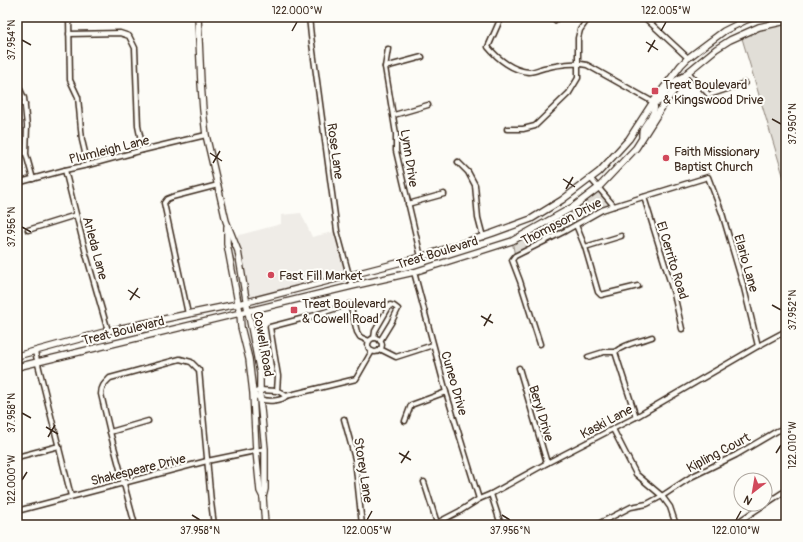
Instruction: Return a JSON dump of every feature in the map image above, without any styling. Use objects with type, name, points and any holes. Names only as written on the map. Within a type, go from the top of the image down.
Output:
[{"type":"main road","name":"Cowell Road","points":[[198,17],[201,84],[206,135],[226,221],[238,251],[260,373],[260,399],[265,449],[265,489],[263,497],[265,525]]},
{"type":"main road","name":"Treat Boulevard","points":[[17,356],[108,331],[247,302],[421,257],[483,237],[531,218],[562,200],[599,172],[629,140],[653,102],[688,58],[724,31],[755,17]]},
{"type":"main road","name":"Treat Boulevard","points":[[17,367],[414,272],[512,241],[573,207],[598,188],[636,148],[664,104],[687,74],[716,49],[730,40],[758,27],[786,21]]},
{"type":"main road","points":[[641,140],[643,129],[654,112],[655,105],[653,102],[658,102],[674,82],[687,74]]},
{"type":"main road","name":"Cowell Road","points":[[226,221],[227,244],[240,313],[241,327],[249,359],[260,491],[263,497]]},
{"type":"street","points":[[69,17],[70,80],[78,97],[82,140],[88,165]]},
{"type":"street","name":"Rose Lane","points":[[310,17],[310,36],[337,231],[352,286]]},
{"type":"street","points":[[503,17],[500,20],[488,47],[494,54],[518,70],[530,72],[563,64],[578,63],[587,65],[653,102]]},
{"type":"street","points":[[507,128],[523,129],[535,126],[568,93],[578,78],[578,38],[580,30],[590,17]]},
{"type":"street","points":[[644,17],[688,58]]},
{"type":"street","points":[[70,34],[120,33],[128,36],[135,48],[138,126],[143,150]]},
{"type":"street","name":"Lynn Drive","points":[[388,49],[385,67],[394,115],[396,150],[421,257]]},
{"type":"street","points":[[385,67],[422,57]]},
{"type":"street","points":[[17,71],[18,85],[25,104],[27,126],[26,154],[33,179]]},
{"type":"street","points":[[687,74],[709,95],[745,83]]},
{"type":"street","points":[[17,103],[25,104]]},
{"type":"street","name":"Lynn Drive","points":[[394,115],[428,105]]},
{"type":"street","name":"Plumleigh Lane","points":[[17,183],[206,135]]},
{"type":"street","points":[[458,162],[468,172],[475,185],[478,218],[483,237]]},
{"type":"street","name":"Arleda Lane","points":[[65,170],[108,331]]},
{"type":"street","name":"Elario Lane","points":[[708,177],[722,213],[744,288],[758,346]]},
{"type":"street","name":"Thompson Drive","points":[[540,344],[512,260],[515,256],[602,210],[708,177]]},
{"type":"street","points":[[590,179],[614,206]]},
{"type":"street","points":[[188,314],[164,203],[167,199],[172,197],[218,184]]},
{"type":"street","name":"Lynn Drive","points":[[408,204],[444,194]]},
{"type":"street","name":"El Cerrito Road","points":[[644,197],[674,294],[682,329]]},
{"type":"street","points":[[28,230],[76,214]]},
{"type":"street","points":[[576,225],[585,247],[598,292],[601,295],[638,286]]},
{"type":"street","points":[[585,247],[621,236]]},
{"type":"street","name":"Cuneo Drive","points":[[414,272],[446,392],[479,499]]},
{"type":"street","points":[[276,391],[278,376],[270,327],[350,304],[357,332],[360,337],[369,341]]},
{"type":"street","points":[[374,338],[375,331],[390,305],[394,306],[398,310],[392,323],[380,341],[380,349]]},
{"type":"street","name":"Kaski Lane","points":[[435,524],[479,499],[613,430],[786,331]]},
{"type":"street","points":[[588,357],[604,352],[615,352],[622,346],[652,337]]},
{"type":"street","points":[[374,338],[380,341]]},
{"type":"street","points":[[369,341],[374,338]]},
{"type":"street","points":[[369,341],[369,348],[372,351]]},
{"type":"street","points":[[372,351],[380,349],[396,357],[433,345]]},
{"type":"street","points":[[286,396],[276,391],[260,390],[253,393],[260,399],[278,401],[284,399],[286,396],[356,379],[372,351]]},
{"type":"street","points":[[35,352],[71,496]]},
{"type":"street","points":[[615,352],[636,417]]},
{"type":"street","points":[[135,525],[110,432],[101,394],[101,388],[110,378],[180,359],[191,362],[199,370],[214,525]]},
{"type":"street","name":"Beryl Drive","points":[[518,368],[547,464]]},
{"type":"street","points":[[405,420],[411,405],[446,392]]},
{"type":"street","name":"Storey Lane","points":[[344,419],[355,459],[362,525]]},
{"type":"street","points":[[110,432],[148,421]]},
{"type":"street","name":"Kipling Court","points":[[596,525],[631,507],[647,504],[662,496],[691,476],[736,455],[777,431],[786,428]]},
{"type":"street","points":[[613,430],[636,474],[662,496],[670,507],[676,525]]},
{"type":"street","points":[[17,457],[59,446]]},
{"type":"street","name":"Shakespeare Drive","points":[[17,511],[207,461],[265,449]]},
{"type":"street","points":[[424,482],[435,524]]},
{"type":"street","points":[[728,525],[738,522],[782,493],[786,492]]},
{"type":"street","points":[[491,494],[501,525]]},
{"type":"shaded area","points":[[786,21],[786,185],[741,35]]},
{"type":"shaded area","points":[[598,188],[614,206],[515,256],[512,241],[573,207]]},
{"type":"shaded area","points":[[301,213],[312,237],[337,231],[349,276],[247,302],[232,237],[281,224],[281,215]]},
{"type":"place","name":"Treat Boulevard & Kingswood Drive","points":[[655,91]]},
{"type":"place","name":"Faith Missionary Baptist Church","points":[[666,158]]},
{"type":"place","name":"Fast Fill Market","points":[[271,275]]},
{"type":"place","name":"Treat Boulevard & Cowell Road","points":[[294,310]]}]
